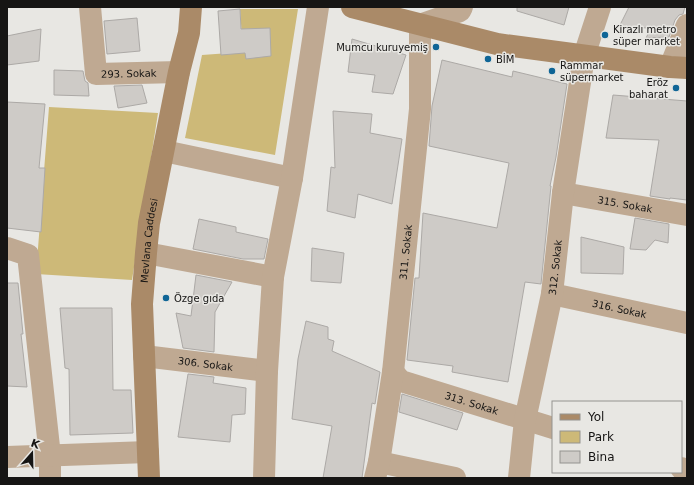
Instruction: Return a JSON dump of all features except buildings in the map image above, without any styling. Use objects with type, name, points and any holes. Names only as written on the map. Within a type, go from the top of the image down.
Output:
[{"type":"street","name":"293. Sokak","points":[[90,7],[96,74],[179,72]]},
{"type":"street","name":"Mevlana Caddesi","points":[[149,478],[142,304],[146,253],[149,223],[179,72],[190,34],[191,7]]},
{"type":"street","points":[[264,478],[267,371],[273,277],[292,178],[318,7]]},
{"type":"street","points":[[352,7],[497,44],[679,67],[687,25]]},
{"type":"street","points":[[420,25],[460,11],[462,7]]},
{"type":"street","name":"312. Sokak","points":[[519,478],[525,420],[552,294],[563,193],[584,56],[600,7]]},
{"type":"street","name":"311. Sokak","points":[[377,470],[393,372],[420,109],[420,25]]},
{"type":"street","points":[[164,152],[292,178]]},
{"type":"street","name":"315. Sokak","points":[[563,193],[687,215]]},
{"type":"street","points":[[7,248],[28,255],[50,456],[50,478]]},
{"type":"street","points":[[146,253],[273,277]]},
{"type":"street","name":"316. Sokak","points":[[552,294],[687,323]]},
{"type":"street","name":"306. Sokak","points":[[144,356],[267,371]]},
{"type":"street","name":"313. Sokak","points":[[393,372],[402,381],[552,428]]},
{"type":"street","points":[[7,457],[148,452]]},
{"type":"street","points":[[377,470],[455,478]]},
{"type":"green space","points":[[240,9],[298,9],[275,155],[185,138],[202,55],[243,52]]},
{"type":"green space","points":[[49,107],[158,113],[132,280],[36,274]]},
{"type":"place","name":"Kirazlı metro süper market","points":[[605,35]]},
{"type":"place","name":"Mumcu kuruyemiş","points":[[436,47]]},
{"type":"place","name":"BİM","points":[[488,59]]},
{"type":"place","name":"Rammar süpermarket","points":[[552,71]]},
{"type":"place","name":"Eröz baharat","points":[[676,88]]},
{"type":"place","name":"Özge gıda","points":[[166,298]]}]
